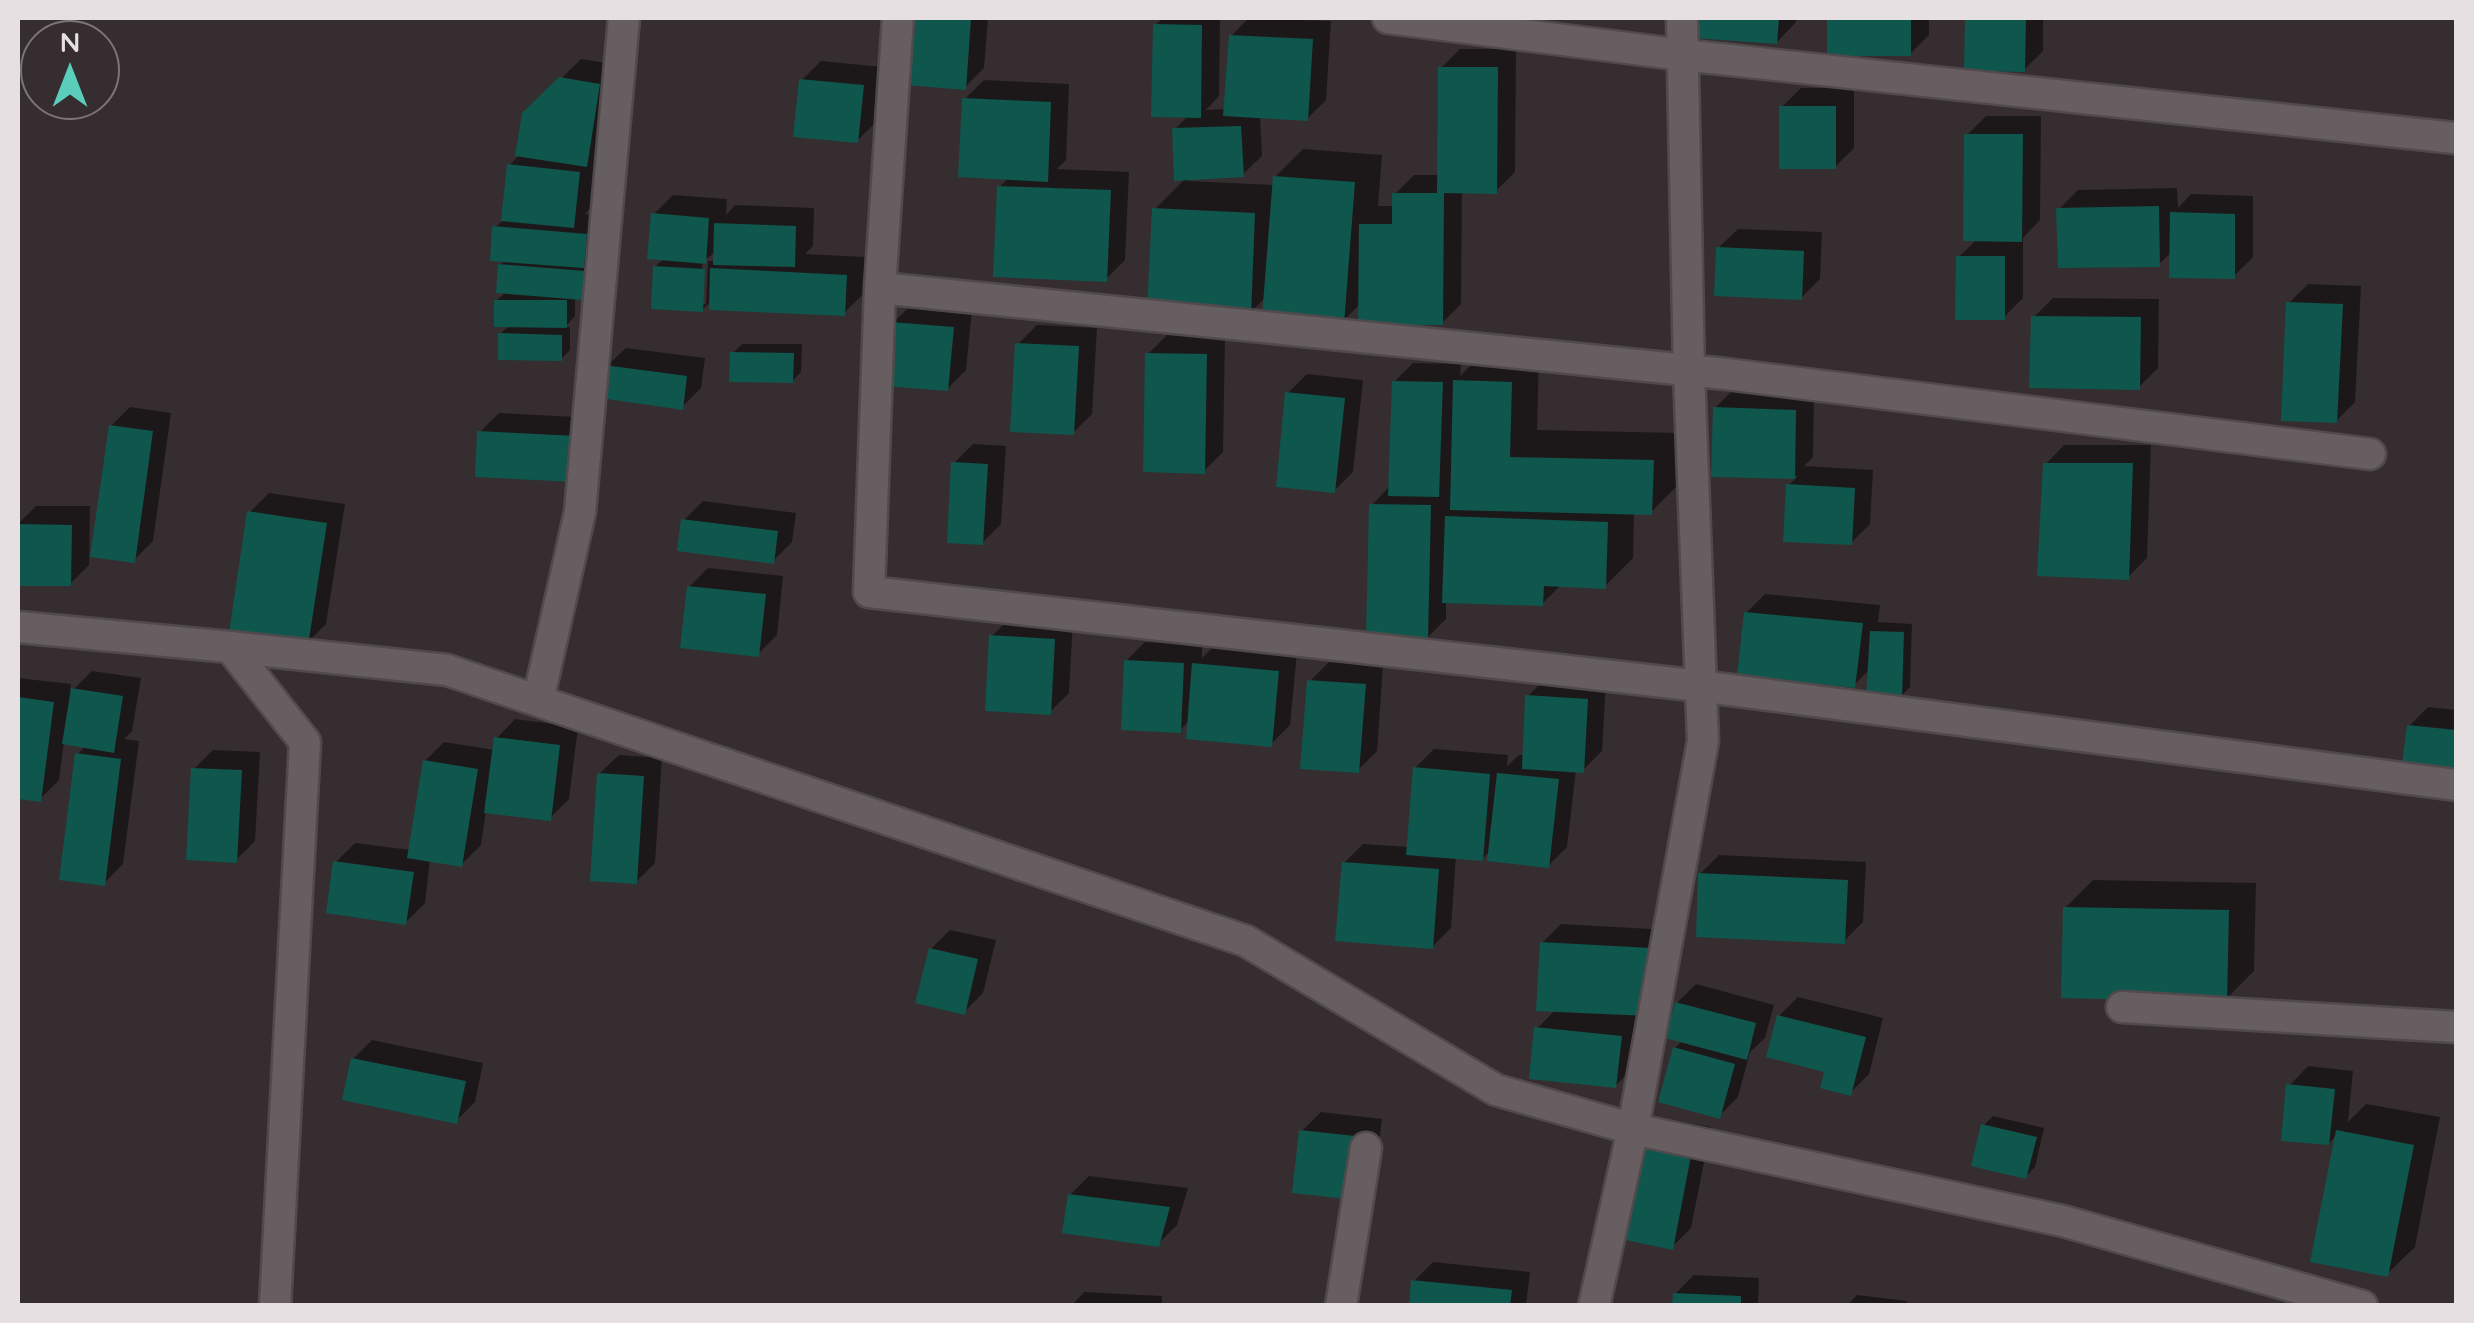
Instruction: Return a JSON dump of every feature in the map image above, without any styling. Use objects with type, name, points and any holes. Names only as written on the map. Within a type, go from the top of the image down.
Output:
[{"type":"street","points":[[538,701],[580,512],[624,18]]},
{"type":"street","points":[[898,18],[880,288],[869,592],[1700,686],[2456,786]]},
{"type":"street","points":[[1388,18],[2456,138]]},
{"type":"street","points":[[1594,1306],[1632,1128],[1703,742],[1689,371],[1682,18]]},
{"type":"street","points":[[880,288],[1689,371],[2370,454]]},
{"type":"street","points":[[18,627],[448,670],[1246,941],[1496,1090],[1632,1128],[2063,1221],[2362,1306]]},
{"type":"street","points":[[230,646],[305,742],[275,1306]]},
{"type":"street","points":[[2122,1007],[2456,1028]]},
{"type":"street","points":[[1341,1306],[1366,1148]]},
{"type":"building","points":[[911,18],[971,18],[966,90],[906,85]]},
{"type":"building","points":[[1695,18],[1779,18],[1777,44],[1693,38]]},
{"type":"building","points":[[1827,18],[1911,18],[1911,56],[1827,56]]},
{"type":"building","points":[[1965,18],[2026,18],[2025,72],[1964,71]]},
{"type":"building","points":[[1153,24],[1202,25],[1201,118],[1151,117]]},
{"type":"building","points":[[1229,35],[1313,39],[1308,121],[1223,116]]},
{"type":"building","points":[[1438,67],[1498,67],[1497,194],[1444,193],[1443,325],[1358,325],[1359,224],[1392,224],[1392,193],[1437,193]]},
{"type":"building","points":[[559,77],[600,84],[587,167],[515,156],[522,113]]},
{"type":"building","points":[[799,79],[864,85],[858,143],[793,137]]},
{"type":"building","points":[[962,98],[1051,102],[1048,182],[958,177]]},
{"type":"building","points":[[1779,106],[1836,106],[1836,169],[1779,169]]},
{"type":"building","points":[[1241,126],[1244,177],[1174,181],[1172,128]]},
{"type":"building","points":[[1964,134],[2023,134],[2022,242],[1963,241]]},
{"type":"building","points":[[507,164],[580,172],[574,228],[501,221]]},
{"type":"building","points":[[1273,176],[1355,182],[1344,324],[1262,317]]},
{"type":"building","points":[[997,186],[1111,190],[1107,282],[993,277]]},
{"type":"building","points":[[2159,206],[2160,267],[2058,268],[2056,208]]},
{"type":"building","points":[[1152,208],[1255,213],[1251,316],[1147,312]]},
{"type":"building","points":[[2170,212],[2235,214],[2235,279],[2169,278]]},
{"type":"building","points":[[651,213],[709,218],[706,264],[647,259]]},
{"type":"building","points":[[714,223],[796,226],[795,267],[713,265]]},
{"type":"building","points":[[492,226],[587,234],[584,268],[490,261]]},
{"type":"building","points":[[1716,247],[1804,251],[1802,300],[1714,296]]},
{"type":"building","points":[[1956,256],[2005,256],[2005,320],[1955,320]]},
{"type":"building","points":[[498,264],[597,272],[595,301],[496,293]]},
{"type":"building","points":[[653,266],[705,269],[703,312],[651,309]]},
{"type":"building","points":[[710,268],[847,275],[845,316],[709,310]]},
{"type":"building","points":[[494,300],[567,300],[567,328],[494,327]]},
{"type":"building","points":[[2286,302],[2343,304],[2337,423],[2281,421]]},
{"type":"building","points":[[2031,316],[2141,317],[2140,390],[2029,388]]},
{"type":"building","points":[[891,322],[954,327],[948,391],[885,386]]},
{"type":"building","points":[[498,333],[562,335],[562,361],[498,360]]},
{"type":"building","points":[[1015,343],[1079,346],[1074,435],[1010,432]]},
{"type":"building","points":[[730,352],[794,353],[793,383],[729,382]]},
{"type":"building","points":[[1145,353],[1207,354],[1205,474],[1143,472]]},
{"type":"building","points":[[604,365],[687,376],[683,410],[600,398]]},
{"type":"building","points":[[1453,380],[1512,382],[1510,457],[1654,460],[1652,515],[1450,510]]},
{"type":"building","points":[[1392,381],[1443,382],[1439,497],[1388,496]]},
{"type":"building","points":[[1285,392],[1345,398],[1335,493],[1276,487]]},
{"type":"building","points":[[1713,407],[1796,410],[1795,479],[1711,477]]},
{"type":"building","points":[[109,425],[153,431],[135,563],[90,557]]},
{"type":"building","points":[[477,431],[577,436],[575,482],[475,477]]},
{"type":"building","points":[[951,462],[988,464],[983,545],[947,543]]},
{"type":"building","points":[[2043,463],[2133,463],[2129,580],[2037,576]]},
{"type":"building","points":[[1786,484],[1855,488],[1852,545],[1783,542]]},
{"type":"building","points":[[1369,504],[1431,505],[1428,640],[1366,639]]},
{"type":"building","points":[[247,511],[327,523],[308,646],[229,633]]},
{"type":"building","points":[[1445,516],[1608,522],[1606,589],[1544,586],[1543,606],[1442,603]]},
{"type":"building","points":[[681,519],[778,531],[774,564],[677,551]]},
{"type":"building","points":[[18,524],[72,525],[71,586],[18,586]]},
{"type":"building","points":[[687,586],[766,594],[759,657],[680,648]]},
{"type":"building","points":[[1744,612],[1863,623],[1855,688],[1737,676]]},
{"type":"building","points":[[1870,631],[1904,632],[1902,699],[1866,698]]},
{"type":"building","points":[[989,635],[1055,639],[1051,715],[985,711]]},
{"type":"building","points":[[1124,660],[1184,663],[1181,733],[1121,730]]},
{"type":"building","points":[[1192,663],[1279,671],[1272,747],[1186,739]]},
{"type":"building","points":[[1307,680],[1366,684],[1359,773],[1300,769]]},
{"type":"building","points":[[71,688],[123,696],[114,753],[62,744]]},
{"type":"building","points":[[1525,695],[1588,699],[1584,773],[1522,769]]},
{"type":"building","points":[[18,697],[54,702],[41,802],[18,799]]},
{"type":"building","points":[[2407,725],[2456,730],[2456,771],[2402,764]]},
{"type":"building","points":[[494,737],[560,745],[551,821],[484,813]]},
{"type":"building","points":[[75,753],[121,759],[105,886],[59,880]]},
{"type":"building","points":[[423,760],[478,769],[462,867],[407,858]]},
{"type":"building","points":[[1413,767],[1490,774],[1483,861],[1406,855]]},
{"type":"building","points":[[191,768],[242,770],[237,863],[186,860]]},
{"type":"building","points":[[597,773],[644,776],[637,884],[590,881]]},
{"type":"building","points":[[1497,773],[1559,779],[1549,868],[1487,861]]},
{"type":"building","points":[[333,861],[414,872],[406,925],[326,913]]},
{"type":"building","points":[[1342,862],[1439,869],[1433,949],[1335,941]]},
{"type":"building","points":[[1698,873],[1848,880],[1845,944],[1696,937]]},
{"type":"building","points":[[2063,907],[2229,910],[2227,1002],[2061,998]]},
{"type":"building","points":[[1540,942],[1651,948],[1648,1016],[1536,1011]]},
{"type":"building","points":[[929,948],[978,959],[965,1015],[915,1003]]},
{"type":"building","points":[[1675,1002],[1756,1023],[1747,1060],[1665,1038]]},
{"type":"building","points":[[1777,1015],[1866,1037],[1851,1096],[1820,1088],[1824,1072],[1766,1057]]},
{"type":"building","points":[[1534,1027],[1622,1036],[1616,1088],[1529,1079]]},
{"type":"building","points":[[1673,1047],[1735,1064],[1720,1119],[1658,1102]]},
{"type":"building","points":[[351,1058],[466,1081],[457,1124],[342,1100]]},
{"type":"building","points":[[2286,1084],[2335,1089],[2329,1145],[2281,1141]]},
{"type":"building","points":[[1981,1124],[2037,1137],[2026,1179],[1971,1166]]},
{"type":"building","points":[[1299,1130],[1364,1137],[1357,1200],[1292,1193]]},
{"type":"building","points":[[2336,1130],[2414,1145],[2388,1277],[2310,1262]]},
{"type":"building","points":[[1641,1136],[1693,1145],[1673,1250],[1621,1239]]},
{"type":"building","points":[[1068,1194],[1170,1207],[1159,1247],[1062,1233]]},
{"type":"building","points":[[1411,1280],[1512,1290],[1510,1306],[1409,1306]]},
{"type":"building","points":[[1673,1293],[1741,1296],[1741,1306],[1672,1306]]}]
